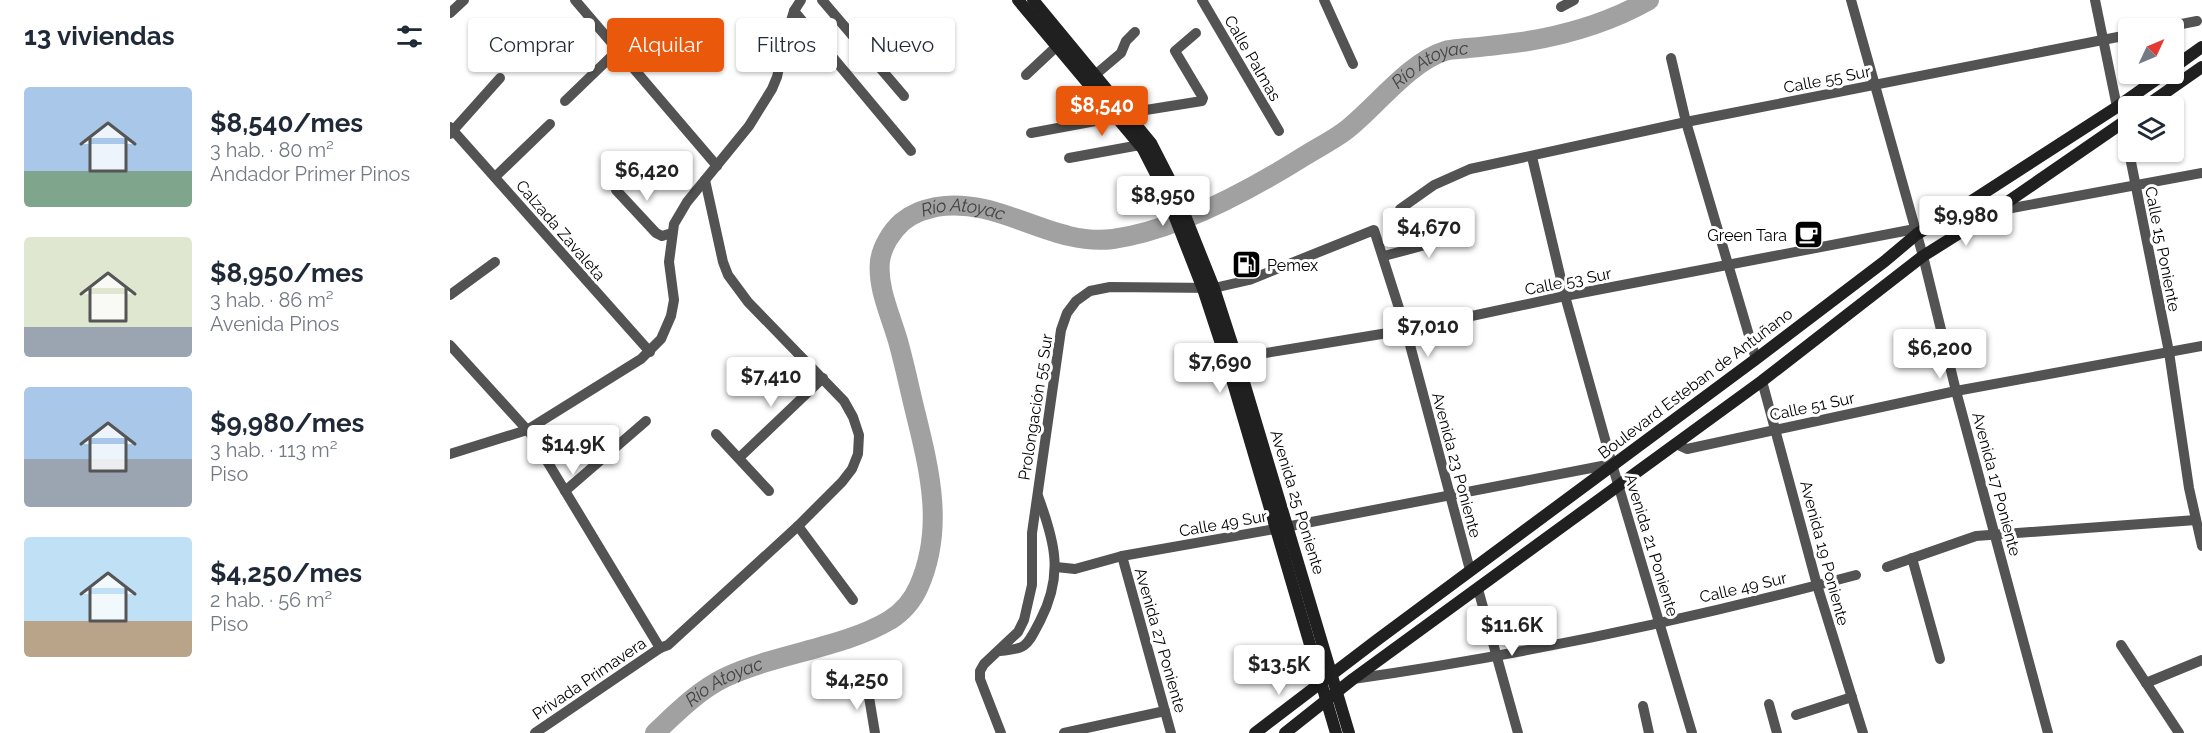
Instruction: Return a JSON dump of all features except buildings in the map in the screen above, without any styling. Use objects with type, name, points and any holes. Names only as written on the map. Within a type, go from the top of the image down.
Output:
[{"type":"main road","points":[[1018,0],[1057,46],[1151,143],[1169,190]]},
{"type":"main road","points":[[1033,0],[1095,75],[1169,190]]},
{"type":"main road","points":[[2184,60],[2202,46]]},
{"type":"main road","points":[[2160,96],[2202,67]]},
{"type":"main road","name":"Boulevard Esteban de Antuñano","points":[[1255,733],[1470,570],[1756,359],[1885,261],[1916,231],[1970,202],[2150,84]]},
{"type":"main road","points":[[1285,733],[1353,679],[1762,381],[1923,256],[1993,212],[2118,126]]},
{"type":"main road","name":"Avenida 25 Poniente","points":[[1169,190],[1209,289],[1282,528],[1332,675],[1349,733]]},
{"type":"main road","name":"Avenida 25 Poniente","points":[[1282,528],[1336,733]]},
{"type":"street","points":[[450,13],[464,0]]},
{"type":"street","points":[[450,454],[527,430],[650,352],[661,339],[671,316],[674,300],[669,262],[672,233],[679,214],[748,126],[772,89],[794,11],[801,0]]},
{"type":"street","points":[[822,0],[904,96]]},
{"type":"street","name":"Calle Palmas","points":[[1202,0],[1279,131]]},
{"type":"street","points":[[1324,0],[1353,64]]},
{"type":"street","points":[[1561,7],[1574,0]]},
{"type":"street","name":"Avenida 17 Poniente","points":[[1851,0],[1923,256],[1956,391],[2048,733]]},
{"type":"street","points":[[2095,0],[2117,107]]},
{"type":"street","points":[[579,1],[607,36]]},
{"type":"street","points":[[794,11],[911,151]]},
{"type":"street","points":[[2184,24],[2197,21]]},
{"type":"street","points":[[1095,75],[1121,53],[1126,41],[1135,32]]},
{"type":"street","points":[[1031,133],[1202,101],[1203,98],[1175,51],[1196,33]]},
{"type":"street","name":"Calle 55 Sur","points":[[1532,157],[1686,122],[2118,37]]},
{"type":"street","points":[[1026,75],[1057,46]]},
{"type":"street","points":[[1671,58],[1686,122],[1756,359]]},
{"type":"street","points":[[565,101],[607,61]]},
{"type":"street","points":[[637,72],[717,166]]},
{"type":"street","points":[[451,130],[500,78]]},
{"type":"street","points":[[495,177],[550,124]]},
{"type":"street","name":"Calzada Zavaleta","points":[[451,130],[650,352]]},
{"type":"street","points":[[1069,158],[1140,144]]},
{"type":"street","points":[[1400,209],[1434,185],[1470,169],[1532,157]]},
{"type":"street","name":"Avenida 21 Poniente","points":[[1532,157],[1565,296],[1618,486],[1692,733]]},
{"type":"street","name":"Calle 15 Poniente","points":[[2131,162],[2169,352],[2189,488],[2202,546]]},
{"type":"street","points":[[1993,212],[2202,173]]},
{"type":"street","name":"Privada Primavera","points":[[535,733],[664,646],[798,526],[842,482],[852,469],[858,454],[859,435],[844,401],[748,302],[728,275],[723,262],[705,180]]},
{"type":"street","points":[[616,189],[656,233],[662,236],[672,233]]},
{"type":"street","name":"Avenida 23 Poniente","points":[[1374,230],[1406,330],[1470,570]]},
{"type":"street","name":"Prolongación 55 Sur","points":[[1001,733],[980,679],[980,670],[1018,632],[1024,620],[1032,585],[1032,533],[1037,493],[1061,330],[1067,313],[1076,301],[1090,291],[1110,287],[1209,289],[1249,280],[1374,230]]},
{"type":"street","name":"Calle 53 Sur","points":[[1232,359],[1406,330],[1565,296],[1916,231]]},
{"type":"street","points":[[1384,256],[1466,234]]},
{"type":"street","points":[[450,295],[495,262]]},
{"type":"street","points":[[450,345],[527,430],[664,646]]},
{"type":"street","name":"Calle 51 Sur","points":[[1676,444],[1686,448],[1956,391],[2202,346]]},
{"type":"street","points":[[739,458],[823,378]]},
{"type":"street","name":"Avenida 19 Poniente","points":[[1762,381],[1817,585],[1863,733]]},
{"type":"street","points":[[566,491],[646,421]]},
{"type":"street","points":[[716,434],[769,490]]},
{"type":"street","name":"Calle 49 Sur","points":[[1122,556],[1282,528],[1612,464]]},
{"type":"street","points":[[2189,488],[2202,484]]},
{"type":"street","points":[[1000,651],[1019,650],[1029,642],[1050,601],[1056,567],[1050,529],[1037,493]]},
{"type":"street","points":[[1887,567],[1976,536],[2196,520]]},
{"type":"street","points":[[798,526],[853,600]]},
{"type":"street","points":[[1056,567],[1075,569],[1122,556]]},
{"type":"street","name":"Avenida 27 Poniente","points":[[1122,556],[1171,733]]},
{"type":"street","points":[[1912,558],[1940,659]]},
{"type":"street","name":"Calle 49 Sur","points":[[1353,679],[1497,656],[1660,622],[1856,575]]},
{"type":"street","points":[[1478,589],[1518,733]]},
{"type":"street","points":[[2121,645],[2179,733]]},
{"type":"street","points":[[2146,683],[2202,660]]},
{"type":"street","points":[[867,684],[875,733]]},
{"type":"street","points":[[1796,716],[1852,697]]},
{"type":"street","points":[[1769,704],[1778,733]]},
{"type":"street","points":[[1642,706],[1649,733]]},
{"type":"street","points":[[1064,733],[1165,711]]},
{"type":"waterway","name":"Río Atoyac","points":[[655,733],[689,702],[716,682],[746,669],[872,630],[900,613],[917,591],[927,565],[931,543],[933,522],[930,479],[903,360],[883,292],[880,271],[881,255],[885,244],[906,219],[931,208],[959,206],[982,208],[1068,236],[1090,239],[1113,239],[1163,227],[1238,194],[1336,137],[1405,75],[1432,57],[1445,51],[1559,35],[1606,20],[1649,0]]},
{"type":"place","name":"Green Tara","points":[[1808,235]]},
{"type":"place","name":"Pemex","points":[[1246,265]]}]
